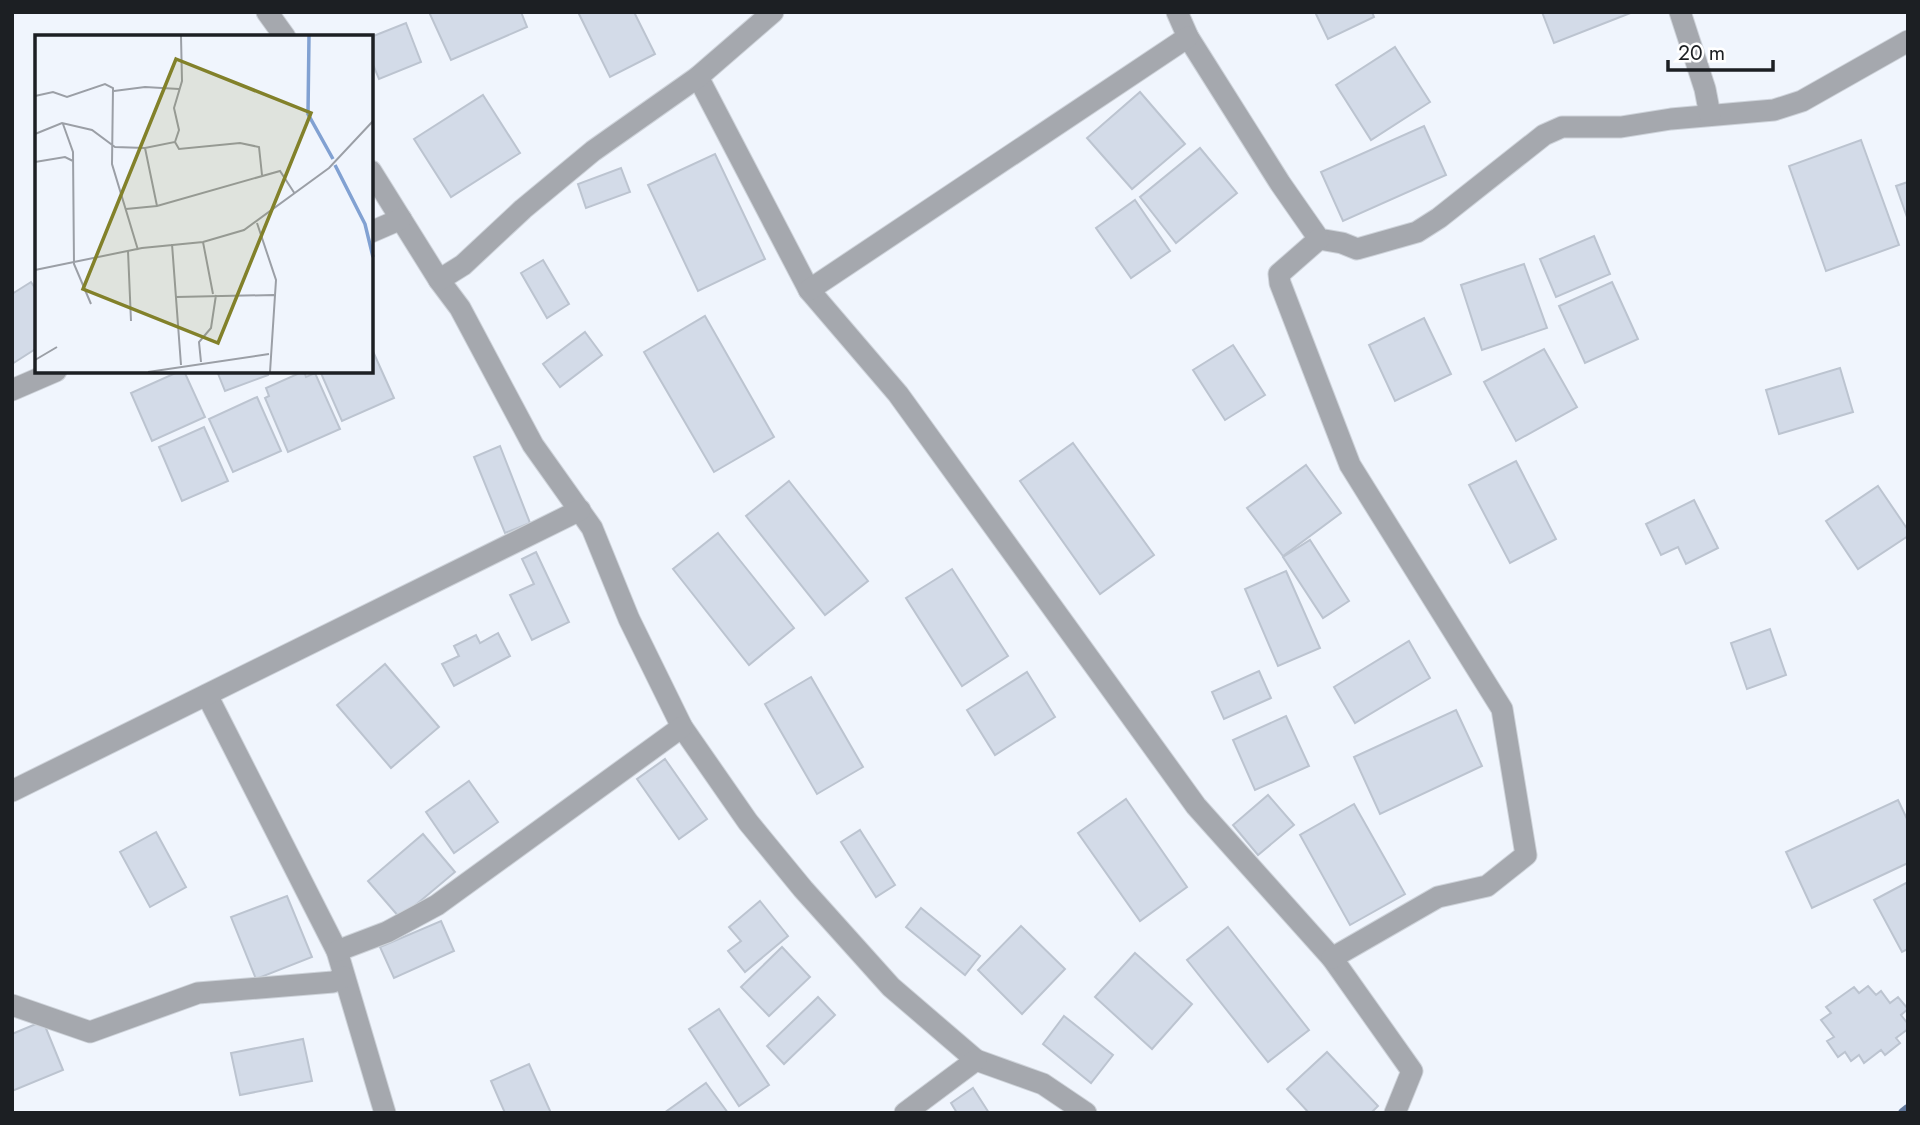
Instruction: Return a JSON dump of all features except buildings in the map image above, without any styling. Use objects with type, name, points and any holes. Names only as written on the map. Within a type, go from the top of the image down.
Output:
[{"type":"street","points":[[267,12],[284,35]]},
{"type":"street","points":[[439,280],[463,265],[523,209],[593,150],[698,77],[773,12]]},
{"type":"street","points":[[1177,12],[1188,37],[1280,183],[1319,239],[1357,249],[1417,232],[1439,218],[1544,135],[1562,127],[1621,127],[1671,119],[1774,110],[1802,101],[1908,41]]},
{"type":"street","points":[[1680,12],[1705,89],[1710,115]]},
{"type":"street","points":[[808,290],[1188,37]]},
{"type":"street","points":[[698,77],[808,290],[898,394],[1196,806],[1332,958],[1412,1071],[1395,1113]]},
{"type":"street","points":[[373,174],[439,280],[460,308],[533,445],[592,528],[629,619],[682,727],[748,822],[803,889],[891,987],[976,1060],[1043,1084],[1086,1113]]},
{"type":"street","points":[[373,231],[401,219]]},
{"type":"street","points":[[1319,239],[1279,274],[1280,284],[1350,465],[1502,709],[1526,855],[1487,886],[1438,897],[1332,958]]},
{"type":"street","points":[[12,390],[51,373]]},
{"type":"street","points":[[12,791],[580,510]]},
{"type":"street","points":[[207,695],[337,951],[385,1113]]},
{"type":"street","points":[[337,951],[387,932],[437,905],[682,727]]},
{"type":"street","points":[[12,1005],[90,1032],[198,993],[333,982],[344,977]]},
{"type":"street","points":[[905,1113],[976,1060]]},
{"type":"waterway","points":[[1903,1113],[1908,1109]]}]
